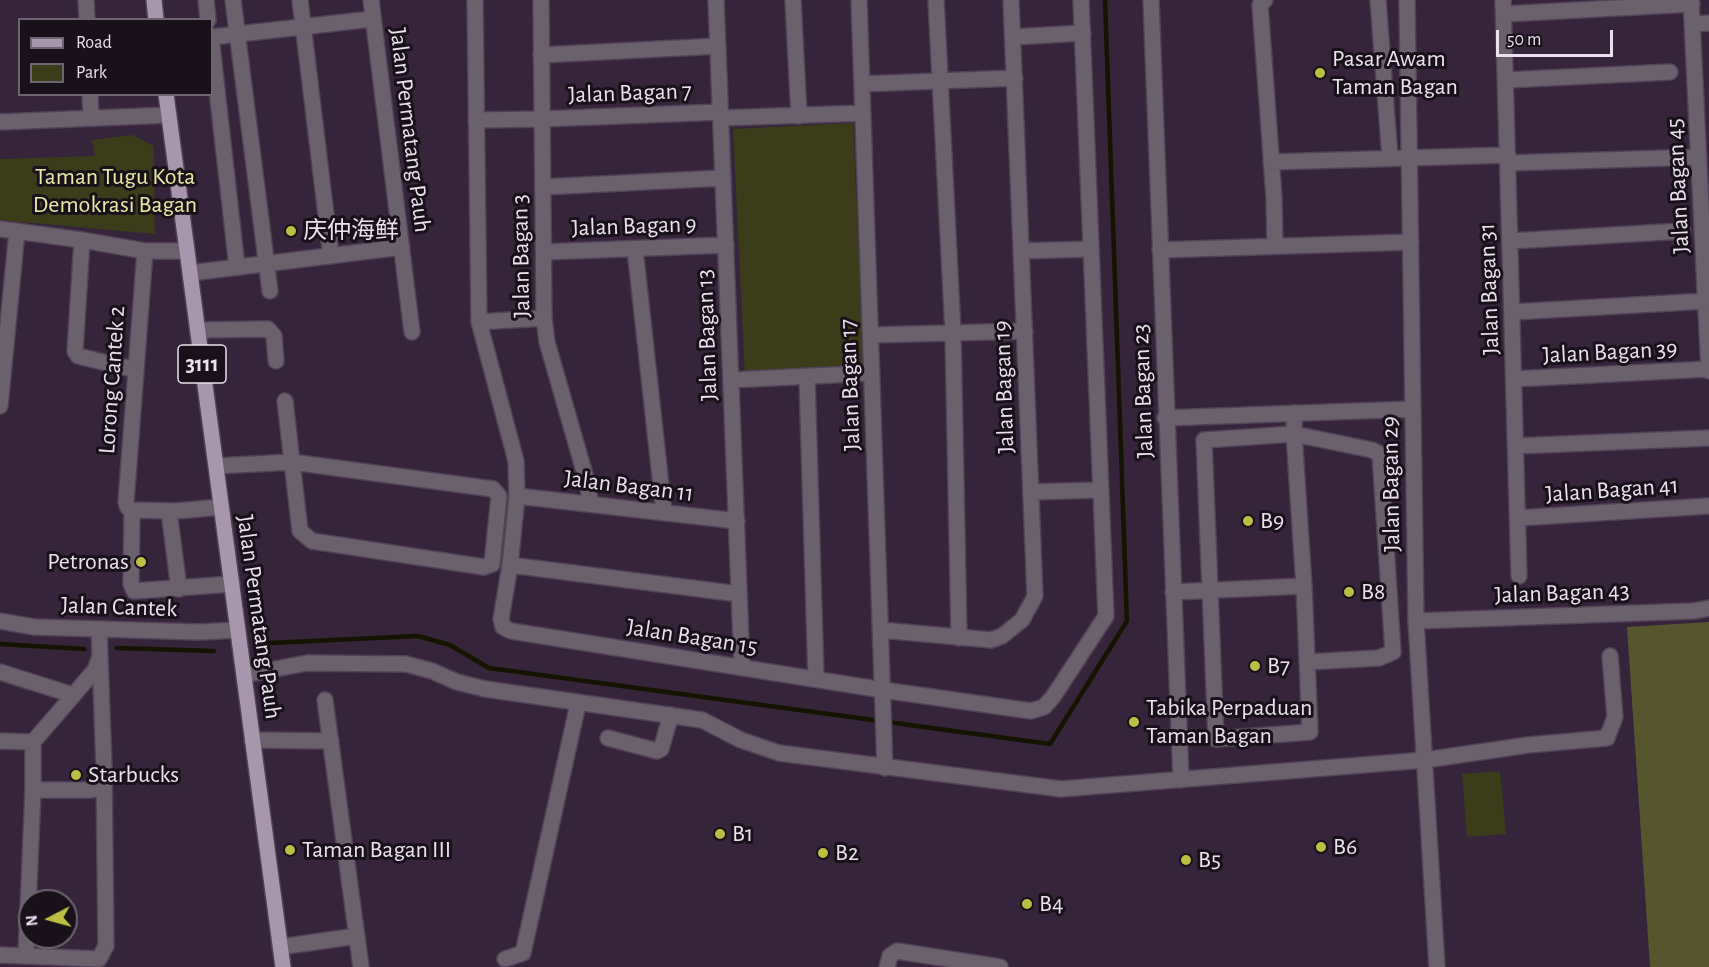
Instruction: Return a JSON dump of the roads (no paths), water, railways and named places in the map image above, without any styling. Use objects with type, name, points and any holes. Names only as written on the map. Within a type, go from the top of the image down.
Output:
[{"type":"main road","points":[[154,0],[156,18]]},
{"type":"main road","name":"Jalan Permatang Pauh","points":[[166,96],[283,967]]},
{"type":"street","points":[[86,0],[87,18]]},
{"type":"street","points":[[206,0],[208,18]]},
{"type":"street","points":[[232,0],[270,291]]},
{"type":"street","points":[[300,0],[331,255]]},
{"type":"street","name":"Jalan Permatang Pauh","points":[[371,0],[412,332]]},
{"type":"street","points":[[475,0],[479,322],[516,461],[517,496],[510,565],[739,594]]},
{"type":"street","name":"Jalan Bagan 3","points":[[541,0],[544,318],[547,342],[588,485],[590,504]]},
{"type":"street","name":"Jalan Bagan 13","points":[[716,0],[742,667]]},
{"type":"street","points":[[793,0],[800,116]]},
{"type":"street","name":"Jalan Bagan 17","points":[[859,0],[885,768]]},
{"type":"street","points":[[936,0],[953,333],[959,638]]},
{"type":"street","name":"Jalan Bagan 19","points":[[881,630],[991,640],[1002,636],[1022,620],[1035,596],[1011,0]]},
{"type":"street","name":"Jalan Bagan 15","points":[[510,565],[501,620],[503,627],[511,631],[883,690],[1031,711],[1044,707],[1053,698],[1106,616],[1081,0]]},
{"type":"street","name":"Jalan Bagan 23","points":[[1150,0],[1181,780]]},
{"type":"street","points":[[1265,0],[1260,5],[1275,246]]},
{"type":"street","points":[[1378,0],[1390,158]]},
{"type":"street","name":"Jalan Bagan 29","points":[[1407,0],[1416,621],[1437,967]]},
{"type":"street","points":[[1504,7],[1692,2]]},
{"type":"street","name":"Jalan Bagan 45","points":[[1692,2],[1706,261],[1709,370]]},
{"type":"street","name":"Jalan Bagan 31","points":[[1504,7],[1519,576]]},
{"type":"street","name":"Jalan Permatang Pauh","points":[[213,38],[372,19]]},
{"type":"street","points":[[1693,24],[1709,23]]},
{"type":"street","points":[[1013,37],[1083,33]]},
{"type":"street","points":[[541,56],[718,46]]},
{"type":"street","points":[[213,55],[237,267]]},
{"type":"street","points":[[1506,80],[1670,72]]},
{"type":"street","points":[[862,84],[1014,78]]},
{"type":"street","points":[[90,96],[91,117]]},
{"type":"street","name":"Jalan Bagan 7","points":[[476,120],[721,115],[800,116],[863,113]]},
{"type":"street","points":[[0,122],[169,115]]},
{"type":"street","points":[[1271,162],[1390,158],[1699,157]]},
{"type":"street","points":[[543,187],[723,178]]},
{"type":"street","points":[[0,229],[145,251],[187,251]]},
{"type":"street","points":[[0,406],[3,345],[17,231]]},
{"type":"street","points":[[1510,241],[1683,231]]},
{"type":"street","points":[[82,240],[75,351],[78,356],[135,370]]},
{"type":"street","points":[[1160,250],[1411,242]]},
{"type":"street","name":"Jalan Bagan 9","points":[[544,252],[726,245]]},
{"type":"street","name":"Jalan Permatang Pauh","points":[[190,273],[402,247]]},
{"type":"street","points":[[635,249],[664,513]]},
{"type":"street","points":[[1022,251],[1091,249]]},
{"type":"street","name":"Lorong Cantek 2","points":[[145,251],[126,501],[128,508],[132,510],[132,588],[134,591],[178,589]]},
{"type":"street","points":[[1512,312],[1706,301]]},
{"type":"street","points":[[479,322],[544,318]]},
{"type":"street","points":[[198,330],[268,329],[274,336],[276,361]]},
{"type":"street","points":[[871,335],[1025,331]]},
{"type":"street","name":"Jalan Bagan 39","points":[[1514,379],[1709,370]]},
{"type":"street","points":[[731,380],[872,373]]},
{"type":"street","points":[[807,377],[816,679]]},
{"type":"street","points":[[216,466],[292,462],[493,489],[499,496],[492,564],[484,567],[312,541],[300,531],[292,462],[285,401]]},
{"type":"street","points":[[1165,417],[1413,409]]},
{"type":"street","points":[[1294,413],[1294,434],[1304,586],[1307,662],[1310,732],[1216,739],[1204,440],[1294,434],[1372,450],[1380,454],[1393,652],[1379,657],[1307,662]]},
{"type":"street","points":[[1515,446],[1709,438]]},
{"type":"street","points":[[1031,492],[1100,490]]},
{"type":"street","name":"Jalan Bagan 11","points":[[517,496],[736,522]]},
{"type":"street","name":"Jalan Bagan 41","points":[[1517,518],[1709,506]]},
{"type":"street","points":[[132,510],[169,511],[221,507]]},
{"type":"street","points":[[169,511],[178,589],[232,584]]},
{"type":"street","points":[[1173,592],[1304,586]]},
{"type":"street","name":"Jalan Bagan 43","points":[[1416,621],[1694,611],[1709,608]]},
{"type":"street","name":"Jalan Cantek","points":[[0,621],[99,635],[238,631]]},
{"type":"street","points":[[0,955],[99,959],[106,946],[99,635]]},
{"type":"street","points":[[243,670],[307,663],[406,664],[485,689],[702,720],[741,740],[779,753],[1061,789],[1425,760],[1528,745],[1607,738],[1615,717],[1610,656]]},
{"type":"street","points":[[26,956],[33,742],[95,670],[99,659]]},
{"type":"street","points":[[0,672],[73,695]]},
{"type":"street","points":[[326,700],[361,967]]},
{"type":"street","points":[[505,959],[523,952],[578,704]]},
{"type":"street","points":[[608,738],[657,751],[661,749],[671,715]]},
{"type":"street","points":[[252,740],[331,741]]},
{"type":"street","points":[[0,741],[33,742]]},
{"type":"street","points":[[33,790],[89,790],[96,789],[104,782]]},
{"type":"street","points":[[280,947],[357,936]]},
{"type":"street","points":[[887,967],[890,956],[897,951],[1000,967]]},
{"type":"waterway","points":[[270,643],[418,636],[450,645],[489,668],[1050,744],[1127,621],[1105,0]]},
{"type":"waterway","points":[[0,644],[84,649]]},
{"type":"waterway","points":[[117,648],[214,651]]},
{"type":"place","name":"Pasar Awam Taman Bagan","points":[[1320,73]]},
{"type":"place","name":"庆仲海鲜","points":[[291,231]]},
{"type":"place","name":"B9","points":[[1248,521]]},
{"type":"place","name":"Petronas","points":[[141,562]]},
{"type":"place","name":"B8","points":[[1349,592]]},
{"type":"place","name":"B7","points":[[1255,666]]},
{"type":"place","name":"Tabika Perpaduan Taman Bagan","points":[[1134,722]]},
{"type":"place","name":"Starbucks","points":[[76,775]]},
{"type":"place","name":"B1","points":[[720,834]]},
{"type":"place","name":"B6","points":[[1321,847]]},
{"type":"place","name":"Taman Bagan III","points":[[290,850]]},
{"type":"place","name":"B2","points":[[823,853]]},
{"type":"place","name":"B5","points":[[1186,860]]},
{"type":"place","name":"B4","points":[[1027,904]]},
{"type":"park label","name":"Taman Tugu Kota Demokrasi Bagan","points":[[115,191]]}]
